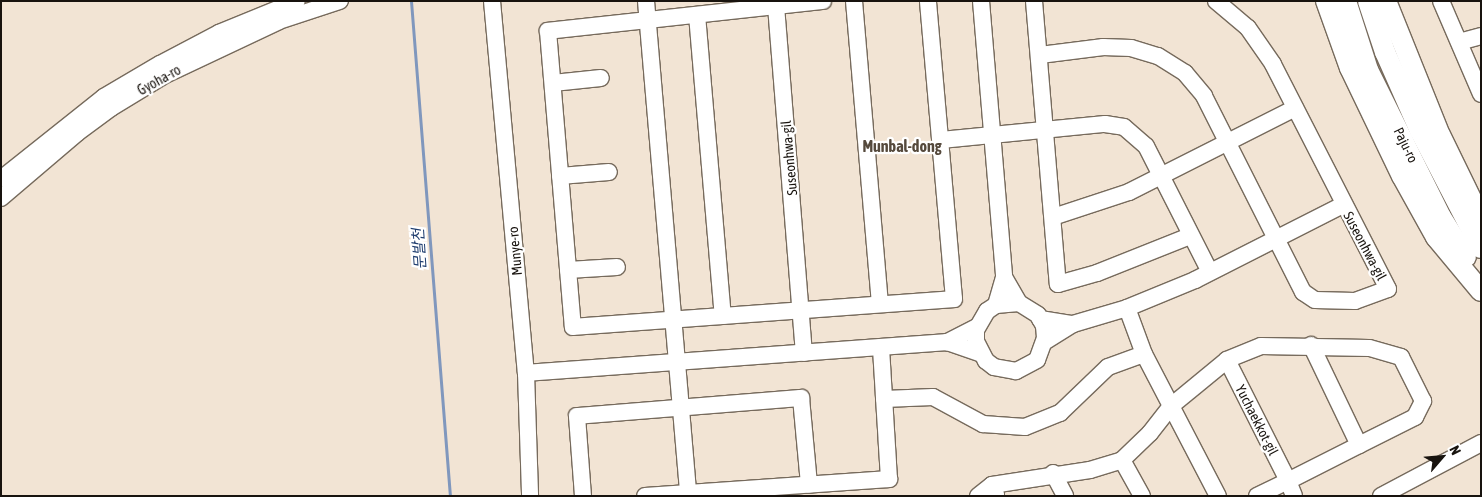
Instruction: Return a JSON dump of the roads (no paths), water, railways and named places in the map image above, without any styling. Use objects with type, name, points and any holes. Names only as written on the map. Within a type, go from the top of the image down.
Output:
[{"type":"main road","points":[[1326,1],[1350,68],[1402,176],[1436,237],[1481,291]]},
{"type":"main road","name":"Paju-ro","points":[[1346,1],[1368,70],[1442,217],[1481,281]]},
{"type":"main road","name":"Paju-ro","points":[[1368,1],[1385,52],[1420,131],[1458,210],[1481,248]]},
{"type":"main road","points":[[1386,1],[1429,110],[1481,219]]},
{"type":"street","name":"Gyoha-ro","points":[[1,179],[104,98],[160,64],[219,33],[297,1]]},
{"type":"street","name":"Gyoha-ro","points":[[1,198],[77,133],[111,108],[165,75],[279,21],[340,1]]},
{"type":"street","points":[[646,1],[688,492]]},
{"type":"street","points":[[823,1],[548,32],[573,327],[954,299],[942,140],[928,1]]},
{"type":"street","points":[[854,1],[880,304]]},
{"type":"street","points":[[981,1],[1004,277],[996,305]]},
{"type":"street","points":[[1034,1],[1058,284],[1105,270],[1190,236]]},
{"type":"street","name":"Suseonhwa-gil","points":[[1040,55],[1117,47],[1158,56],[1185,73],[1195,84],[1228,142],[1309,297],[1364,300],[1388,289],[1260,44],[1231,12],[1216,1]]},
{"type":"street","points":[[1441,1],[1481,94]]},
{"type":"street","name":"Munye-ro","points":[[493,4],[526,374],[530,496]]},
{"type":"street","name":"Suseonhwa-gil","points":[[776,6],[804,353]]},
{"type":"street","points":[[697,15],[723,316]]},
{"type":"street","points":[[1459,42],[1481,36]]},
{"type":"street","points":[[552,83],[601,78]]},
{"type":"street","points":[[1052,217],[1108,200],[1161,176],[1295,108]]},
{"type":"street","points":[[942,140],[1105,124],[1124,127],[1146,146],[1190,236],[1210,272]]},
{"type":"street","points":[[560,176],[609,172]]},
{"type":"street","name":"Suseonhwa-gil","points":[[1073,324],[1127,308],[1210,272],[1343,205]]},
{"type":"street","points":[[568,270],[617,267]]},
{"type":"street","points":[[1004,277],[1019,302]]},
{"type":"street","points":[[1019,302],[1030,307],[1040,319],[1044,342],[1036,360],[1016,371],[994,367],[981,354],[976,341],[977,327],[987,311],[996,305],[1019,302]]},
{"type":"street","points":[[1127,308],[1144,354],[1218,496]]},
{"type":"street","points":[[1040,319],[1073,324]]},
{"type":"street","points":[[1044,342],[1073,324]]},
{"type":"street","points":[[526,374],[947,342],[977,327]]},
{"type":"street","points":[[947,342],[981,354]]},
{"type":"street","points":[[1312,345],[1359,446]]},
{"type":"street","points":[[978,496],[1053,473],[1090,470],[1122,460],[1150,433],[1170,406],[1227,360],[1261,346],[1312,345],[1369,348],[1401,357],[1423,402],[1415,417],[1359,446],[1291,488],[1257,496]]},
{"type":"street","points":[[645,496],[889,479],[880,347]]},
{"type":"street","points":[[884,400],[933,397],[983,424],[1025,427],[1060,413],[1108,367],[1144,354]]},
{"type":"street","name":"Yuchaekkot-gil","points":[[1227,360],[1291,488]]},
{"type":"street","points":[[583,496],[577,416],[680,406],[801,398],[809,484]]},
{"type":"street","points":[[1381,496],[1481,443]]},
{"type":"street","points":[[1122,460],[1142,496]]},
{"type":"street","points":[[1053,473],[1065,496]]},
{"type":"waterway","name":"문발천","points":[[411,1],[450,496]]},
{"type":"district","name":"Munbal-dong","points":[[902,146]]}]
